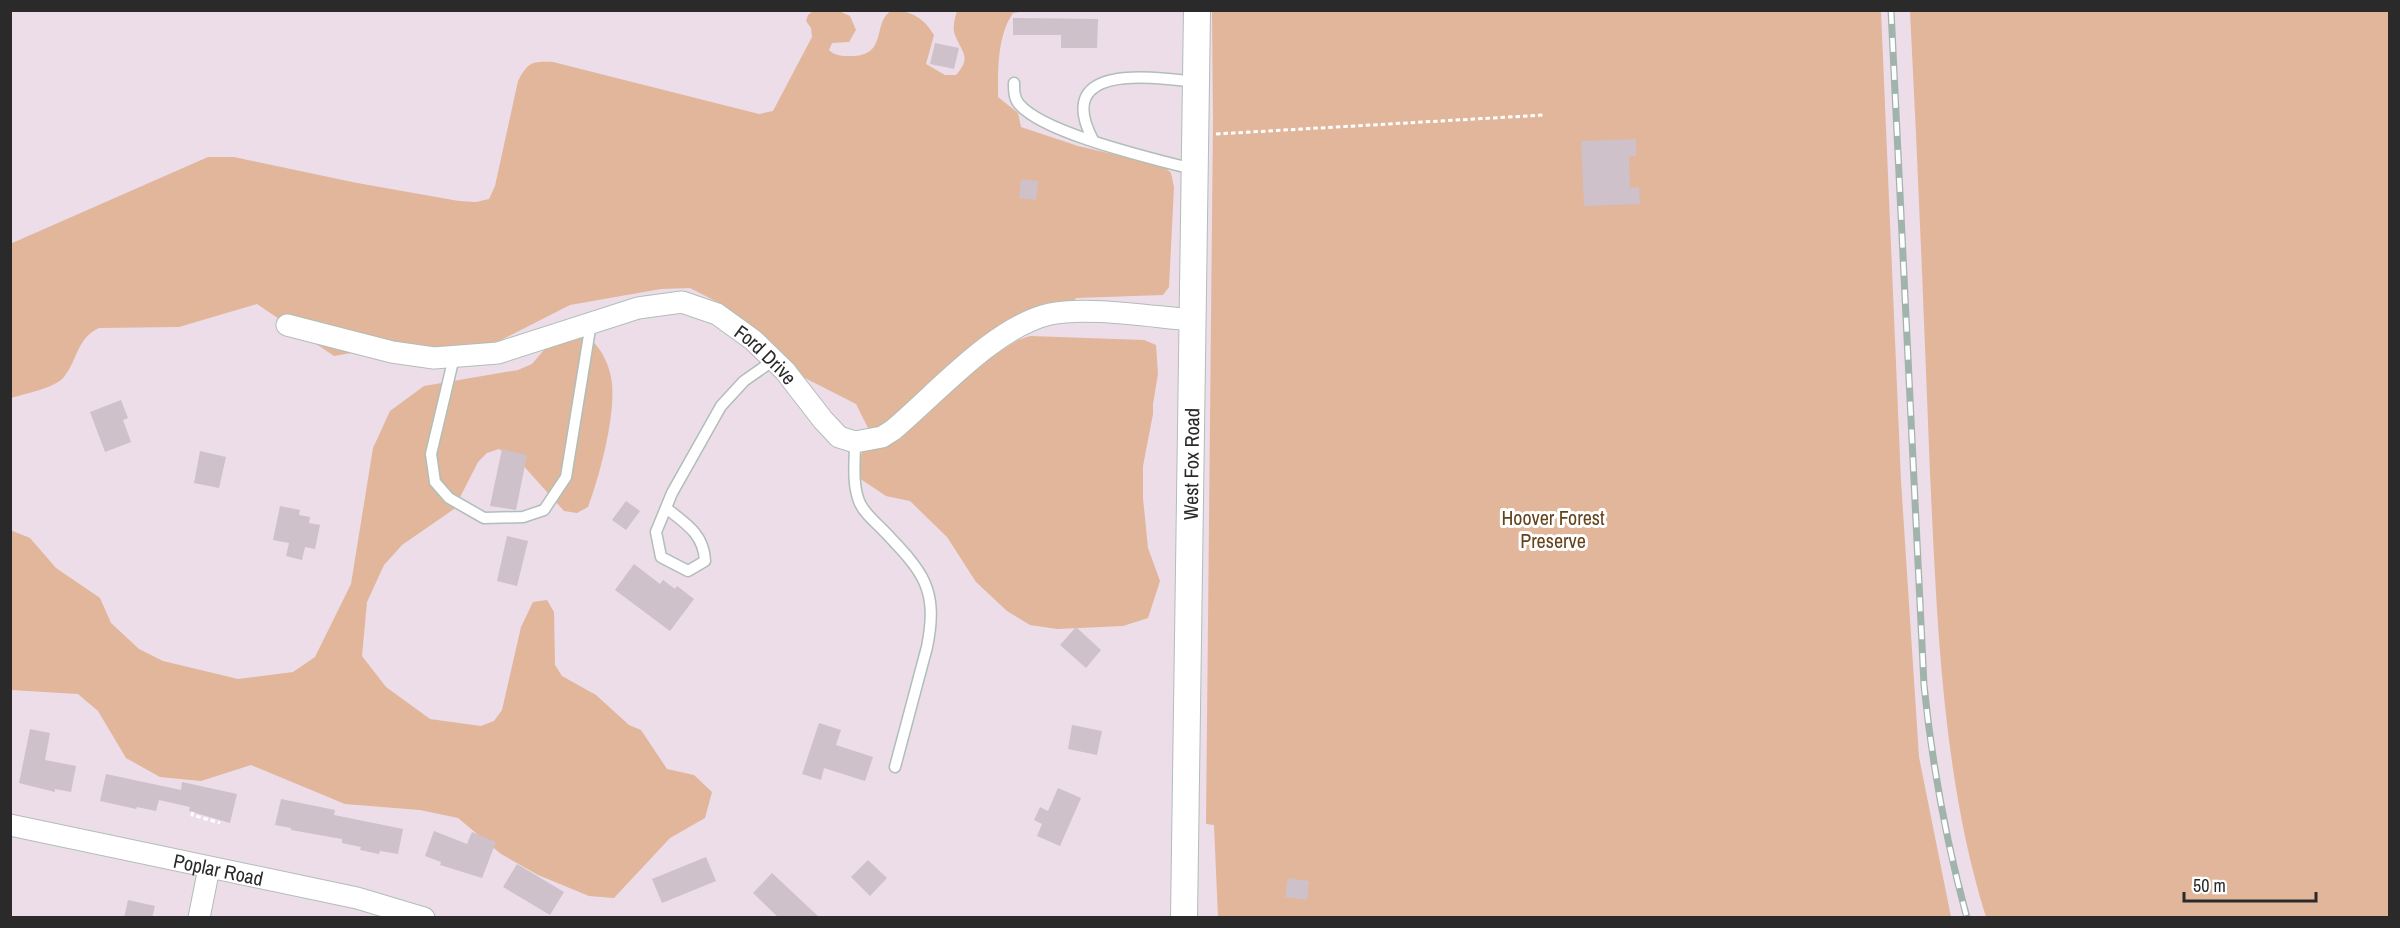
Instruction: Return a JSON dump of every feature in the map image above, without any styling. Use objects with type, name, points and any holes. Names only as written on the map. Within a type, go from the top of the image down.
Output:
[{"type":"street","name":"West Fox Road","points":[[1184,918],[1197,10]]},
{"type":"street","name":"Ford Drive","points":[[287,325],[392,352],[434,358],[454,357],[498,353],[639,308],[682,302],[717,314],[753,340],[774,360],[839,437],[855,442]]},
{"type":"street","points":[[855,442],[882,437],[893,430],[1012,328],[1034,318],[1053,313],[1091,312],[1192,320]]},
{"type":"street","name":"Poplar Road","points":[[10,825],[374,902],[424,918]]},
{"type":"street","points":[[199,918],[209,868]]},
{"type":"lane","points":[[1093,140],[1084,121],[1086,99],[1090,92],[1105,81],[1139,77],[1197,82]]},
{"type":"lane","points":[[1014,83],[1015,98],[1026,111],[1054,127],[1196,171]]},
{"type":"lane","points":[[454,357],[431,453],[435,483],[448,498],[484,518],[523,517],[544,510],[566,477],[591,323]]},
{"type":"lane","points":[[666,508],[695,531],[704,548],[705,561],[688,571],[661,557],[656,532],[666,508],[722,406],[744,381],[774,360]]},
{"type":"lane","points":[[855,442],[855,481],[860,504],[917,568],[931,597],[932,619],[927,647],[895,767]]},
{"type":"path","points":[[1197,135],[1544,116]]},
{"type":"path","points":[[193,812],[192,815],[220,823]]},
{"type":"green space","points":[[892,10],[916,16],[926,24],[934,35],[926,64],[945,75],[956,75],[965,59],[954,32],[957,11],[1027,11],[1013,13],[1008,22],[1001,43],[999,65],[998,97],[1018,113],[1021,127],[1078,146],[1164,166],[1171,173],[1174,187],[1169,287],[1163,295],[1076,298],[1070,305],[1056,306],[984,361],[1018,340],[1030,336],[1144,340],[1156,345],[1158,374],[1143,466],[1143,498],[1148,548],[1160,581],[1148,618],[1123,626],[1057,629],[1030,625],[1007,611],[976,582],[947,537],[910,501],[886,496],[859,478],[858,461],[868,441],[868,428],[856,404],[799,375],[772,345],[725,306],[690,288],[661,289],[570,305],[499,341],[435,353],[385,347],[334,356],[257,304],[179,327],[99,328],[86,337],[69,370],[60,381],[11,398],[10,244],[208,157],[234,157],[357,183],[459,201],[476,202],[489,199],[495,186],[518,81],[531,64],[553,62],[759,114],[773,111],[812,37],[811,28],[806,21],[808,15],[813,11],[839,11],[850,16],[856,30],[849,42],[832,43],[829,50],[836,55],[851,56],[863,55],[870,51],[878,38],[882,23]]},
{"type":"green space","name":"Hoover Forest Preserve","points":[[1212,11],[1881,11],[1901,481],[1919,757],[1951,917],[1218,917],[1214,825],[1206,824]]},
{"type":"green space","points":[[1910,11],[2389,11],[2389,917],[1986,917],[1971,864],[1960,809],[1944,697],[1939,641]]},
{"type":"green space","points":[[575,336],[588,338],[598,347],[608,365],[612,384],[606,446],[588,507],[577,513],[564,511],[520,462],[499,449],[487,453],[478,462],[454,509],[402,545],[384,565],[367,602],[362,656],[386,687],[430,719],[481,726],[494,721],[502,710],[521,627],[533,602],[547,600],[554,612],[555,665],[562,676],[596,695],[629,725],[641,730],[667,769],[694,775],[712,792],[705,818],[670,838],[614,898],[589,896],[538,875],[501,854],[458,818],[420,810],[345,804],[251,765],[201,781],[160,777],[126,758],[98,711],[78,694],[11,690],[10,530],[30,538],[56,568],[100,598],[111,623],[139,649],[163,661],[238,679],[293,672],[315,657],[351,584],[373,448],[390,411],[424,386],[518,370],[532,364],[549,344]]},
{"type":"building","points":[[1013,18],[1098,19],[1097,48],[1061,48],[1061,35],[1013,35]]},
{"type":"building","points":[[935,43],[959,48],[954,69],[930,64]]},
{"type":"building","points":[[1636,139],[1636,156],[1629,156],[1630,188],[1639,187],[1640,204],[1584,206],[1581,141]]},
{"type":"building","points":[[1021,179],[1038,181],[1036,200],[1019,198]]},
{"type":"building","points":[[121,400],[128,418],[123,420],[131,442],[105,452],[90,412]]},
{"type":"building","points":[[502,449],[527,455],[516,510],[490,506]]},
{"type":"building","points":[[200,451],[226,457],[219,488],[194,483]]},
{"type":"building","points":[[626,501],[640,511],[626,530],[612,520]]},
{"type":"building","points":[[280,506],[300,510],[299,515],[310,517],[309,523],[320,525],[315,549],[305,547],[302,560],[286,556],[289,543],[273,540]]},
{"type":"building","points":[[507,536],[528,541],[517,586],[497,581]]},
{"type":"building","points":[[634,564],[660,584],[663,580],[675,589],[677,586],[694,599],[670,631],[615,590]]},
{"type":"building","points":[[1076,627],[1101,650],[1086,668],[1060,645]]},
{"type":"building","points":[[819,723],[841,730],[836,745],[873,757],[865,781],[824,768],[821,780],[802,774]]},
{"type":"building","points":[[1072,725],[1102,731],[1097,755],[1068,749]]},
{"type":"building","points":[[30,729],[50,733],[45,760],[76,766],[71,792],[55,789],[55,792],[19,783]]},
{"type":"building","points":[[106,774],[181,790],[182,782],[237,794],[230,823],[189,811],[190,807],[159,800],[156,811],[100,801]]},
{"type":"building","points":[[1058,788],[1081,798],[1060,846],[1037,836],[1042,824],[1034,820],[1040,807],[1048,811]]},
{"type":"building","points":[[281,799],[335,810],[334,815],[403,829],[398,854],[380,851],[379,854],[360,850],[361,847],[342,843],[342,839],[275,825]]},
{"type":"building","points":[[434,831],[467,844],[472,832],[496,842],[482,878],[440,865],[441,862],[425,856]]},
{"type":"building","points":[[706,857],[716,881],[662,903],[652,879]]},
{"type":"building","points":[[868,860],[887,878],[870,896],[851,877]]},
{"type":"building","points":[[517,864],[564,892],[550,915],[503,887]]},
{"type":"building","points":[[772,873],[820,918],[779,918],[753,893]]},
{"type":"building","points":[[1288,878],[1309,881],[1307,900],[1285,897]]},
{"type":"building","points":[[128,900],[155,906],[152,918],[124,918]]},
{"type":"railway","points":[[1891,10],[1924,685],[1941,802],[1967,918]]}]
